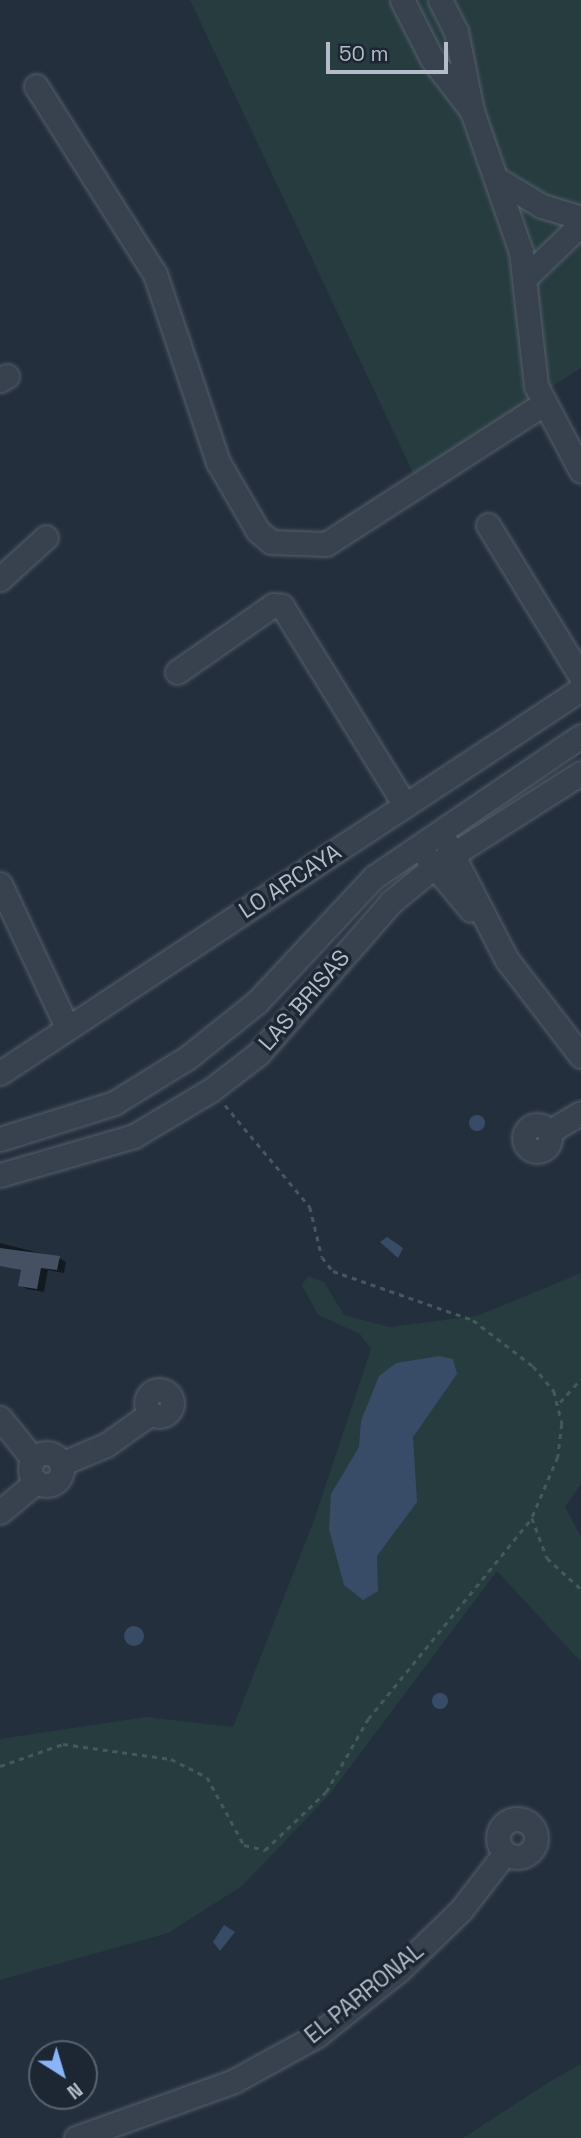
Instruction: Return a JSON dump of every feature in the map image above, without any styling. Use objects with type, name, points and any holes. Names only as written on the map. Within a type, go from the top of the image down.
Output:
[{"type":"street","points":[[402,0],[432,59],[472,111]]},
{"type":"street","points":[[443,1],[465,64],[472,111],[500,181],[526,277],[529,358],[543,404],[581,471]]},
{"type":"street","points":[[36,86],[155,274],[218,462],[258,531],[271,542],[298,548],[326,544],[543,404]]},
{"type":"street","points":[[500,181],[542,206],[581,218]]},
{"type":"street","points":[[526,277],[581,225]]},
{"type":"street","points":[[488,525],[581,677]]},
{"type":"street","points":[[0,579],[46,537]]},
{"type":"street","points":[[177,672],[273,605],[282,606],[405,805]]},
{"type":"street","name":"LO ARCAYA","points":[[0,1073],[581,689]]},
{"type":"street","name":"LAS BRISAS","points":[[0,1139],[85,1115],[149,1083],[187,1058],[257,1002],[346,902],[417,845],[581,736]]},
{"type":"street","name":"LAS BRISAS","points":[[0,1175],[82,1156],[170,1116],[211,1090],[260,1053],[366,927],[444,860],[581,774]]},
{"type":"street","points":[[439,830],[444,860],[490,930],[581,1056]]},
{"type":"street","points":[[417,845],[444,860]]},
{"type":"street","points":[[0,884],[67,1027]]},
{"type":"street","points":[[187,1058],[211,1090]]},
{"type":"street","points":[[149,1083],[170,1116]]},
{"type":"street","points":[[549,1132],[581,1113]]},
{"type":"street","points":[[0,1512],[46,1453],[61,1464],[152,1413]]},
{"type":"street","points":[[0,1418],[34,1471]]},
{"type":"street","name":"EL PARRONAL","points":[[76,2138],[234,2081],[316,2036],[399,1970],[461,1910],[505,1853]]},
{"type":"path","points":[[0,1766],[63,1744],[171,1759],[207,1777],[244,1845],[265,1850],[326,1792],[368,1719],[532,1518],[558,1457],[560,1402],[533,1366],[473,1320],[332,1271],[322,1257],[310,1207],[211,1090]]},
{"type":"path","points":[[560,1402],[581,1379]]},
{"type":"path","points":[[532,1518],[547,1558],[581,1589]]},
{"type":"green space","points":[[190,0],[581,0],[581,368],[414,475]]},
{"type":"green space","points":[[581,1273],[581,1484],[565,1507],[581,1537],[581,1662],[497,1571],[329,1795],[242,1886],[168,1933],[0,1980],[0,1739],[146,1717],[233,1727],[313,1523],[371,1349],[360,1334],[318,1315],[302,1285],[308,1276],[324,1282],[344,1315],[389,1327],[477,1316]]},
{"type":"green space","points":[[581,2064],[581,2138],[463,2138],[551,2081]]},
{"type":"water","points":[[474,1115],[480,1115],[485,1123],[483,1129],[474,1131],[469,1126],[469,1120]]},
{"type":"water","points":[[387,1237],[403,1248],[398,1258],[380,1242]]},
{"type":"water","points":[[440,1356],[453,1359],[457,1374],[413,1437],[417,1502],[377,1556],[378,1591],[363,1600],[344,1585],[329,1529],[331,1494],[359,1447],[361,1421],[379,1376],[396,1363]]},
{"type":"water","points":[[134,1626],[141,1629],[144,1636],[141,1643],[134,1646],[127,1643],[124,1636],[127,1629]]},
{"type":"water","points":[[437,1693],[443,1693],[448,1701],[446,1707],[437,1709],[432,1704],[432,1698]]},
{"type":"water","points":[[224,1925],[235,1932],[220,1951],[213,1942]]},
{"type":"building","points":[[0,1248],[60,1256],[57,1270],[41,1268],[37,1289],[18,1286],[21,1270],[0,1266]]}]
